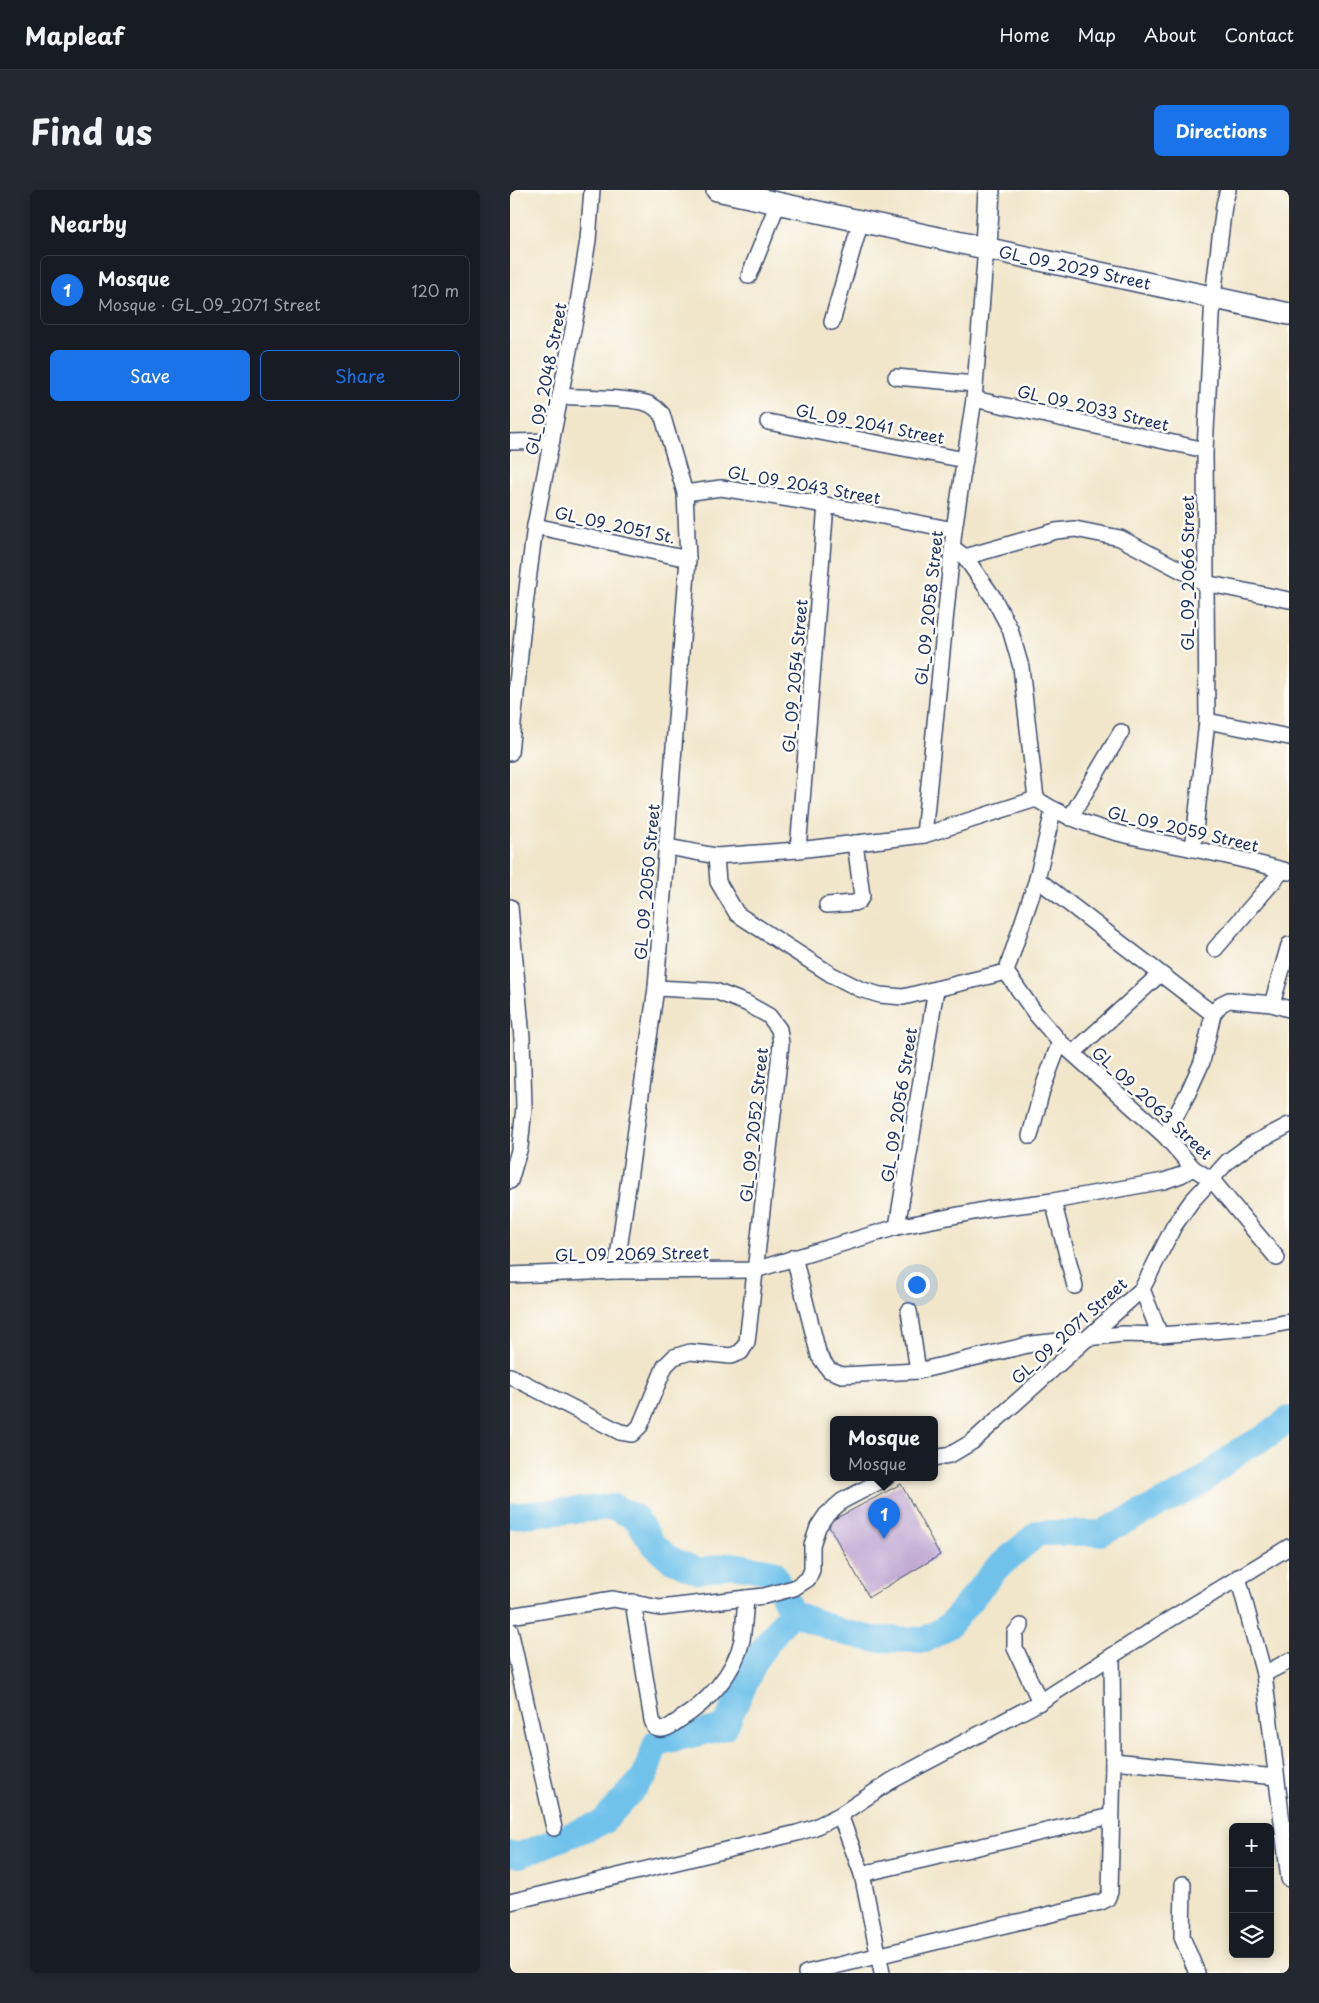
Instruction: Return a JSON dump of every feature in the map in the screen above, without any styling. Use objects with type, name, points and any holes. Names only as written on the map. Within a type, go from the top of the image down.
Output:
[{"type":"main road","name":"GL_09_2029 Street","points":[[717,190],[1289,314]]},
{"type":"main road","points":[[986,247],[989,190]]},
{"type":"street","name":"GL_09_2048 Street","points":[[510,753],[535,526],[588,240],[592,190]]},
{"type":"street","name":"GL_09_2066 Street","points":[[1193,849],[1207,721],[1205,450],[1214,297],[1224,205],[1228,190]]},
{"type":"street","points":[[749,276],[778,203]]},
{"type":"street","points":[[832,322],[861,220]]},
{"type":"street","name":"GL_09_2058 Street","points":[[924,836],[959,552],[954,530],[974,392],[986,247]]},
{"type":"street","points":[[896,377],[974,392]]},
{"type":"street","name":"GL_09_2033 Street","points":[[974,392],[1205,450]]},
{"type":"street","points":[[560,396],[632,401],[655,406],[662,414],[685,493]]},
{"type":"street","name":"GL_09_2041 Street","points":[[768,422],[965,460]]},
{"type":"street","points":[[510,442],[552,441]]},
{"type":"street","name":"GL_09_2043 Street","points":[[685,493],[720,488],[826,505],[954,530]]},
{"type":"street","name":"GL_09_2050 Street","points":[[616,1271],[656,988],[688,559],[685,493]]},
{"type":"street","name":"GL_09_2054 Street","points":[[798,850],[826,505]]},
{"type":"street","name":"GL_09_2051 St.","points":[[535,526],[688,559]]},
{"type":"street","points":[[668,847],[716,856],[798,850],[924,836],[1036,799],[1021,667],[1010,629],[993,597],[959,552],[1056,531],[1076,529],[1120,538],[1205,583],[1289,600]]},
{"type":"street","points":[[1207,721],[1289,738]]},
{"type":"street","points":[[1070,818],[1121,732]]},
{"type":"street","name":"GL_09_2059 Street","points":[[1036,799],[1054,811],[1070,818],[1120,834],[1286,871]]},
{"type":"street","points":[[716,856],[718,882],[737,914],[832,975],[860,989],[880,995],[903,997],[1006,972],[1037,879],[1054,811]]},
{"type":"street","points":[[827,905],[854,904],[860,901],[862,896],[855,843]]},
{"type":"street","points":[[1215,949],[1286,871]]},
{"type":"street","points":[[1037,879],[1213,1014]]},
{"type":"street","points":[[510,908],[516,1039],[524,1107],[520,1147],[510,1181]]},
{"type":"street","points":[[1272,1004],[1289,945]]},
{"type":"street","name":"GL_09_2063 Street","points":[[1006,972],[1035,1013],[1060,1042],[1165,1136],[1193,1168],[1212,1180],[1277,1258]]},
{"type":"street","points":[[1073,1053],[1160,974]]},
{"type":"street","name":"GL_09_2052 Street","points":[[656,988],[715,991],[746,1002],[769,1016],[779,1029],[781,1044],[755,1270]]},
{"type":"street","name":"GL_09_2056 Street","points":[[897,1227],[936,989]]},
{"type":"street","points":[[1165,1136],[1202,1062],[1213,1014],[1221,1004],[1229,1000],[1272,1004],[1289,1008]]},
{"type":"street","points":[[1030,1136],[1042,1090],[1060,1042]]},
{"type":"street","name":"GL_09_2071 Street","points":[[938,1457],[950,1455],[972,1442],[1142,1289],[1174,1226],[1191,1202],[1228,1161],[1250,1145],[1289,1125]]},
{"type":"street","name":"GL_09_2069 Street","points":[[510,1275],[616,1271],[755,1270],[897,1227],[989,1209],[1053,1201],[1164,1180],[1181,1175],[1193,1168]]},
{"type":"street","points":[[1053,1201],[1075,1286]]},
{"type":"street","points":[[794,1257],[820,1356],[829,1370],[842,1375],[918,1371],[1032,1344],[1123,1334],[1160,1335],[1263,1327],[1289,1322]]},
{"type":"street","points":[[510,1376],[620,1432],[632,1434],[640,1426],[665,1366],[674,1357],[690,1352],[731,1356],[741,1352],[747,1342],[755,1270]]},
{"type":"street","points":[[1142,1289],[1160,1335]]},
{"type":"street","points":[[909,1311],[918,1371]]},
{"type":"street","points":[[510,1616],[613,1599],[660,1608],[764,1596],[794,1588],[808,1579],[812,1570],[812,1545],[818,1527],[826,1516],[842,1501],[880,1481]]},
{"type":"street","points":[[510,1902],[813,1828],[840,1815],[891,1781],[1040,1702],[1289,1547]]},
{"type":"street","points":[[1238,1577],[1264,1674],[1289,1879]]},
{"type":"street","points":[[633,1602],[652,1720],[655,1728],[660,1730],[667,1728],[690,1714],[714,1691],[730,1668],[741,1641],[746,1598]]},
{"type":"street","points":[[1021,1626],[1015,1633],[1015,1648],[1040,1702]]},
{"type":"street","points":[[510,1630],[554,1828]]},
{"type":"street","points":[[806,1973],[879,1957],[1107,1899],[1110,1892],[1113,1761],[1112,1656]]},
{"type":"street","points":[[1264,1674],[1289,1660]]},
{"type":"street","points":[[1113,1761],[1276,1777]]},
{"type":"street","points":[[840,1815],[862,1874],[882,1973]]},
{"type":"street","points":[[862,1874],[1111,1816]]},
{"type":"street","points":[[1183,1884],[1182,1937],[1197,1973]]},
{"type":"building","points":[[901,1484],[940,1555],[869,1597],[827,1523]]},
{"type":"waterway","points":[[510,1516],[614,1507],[636,1518],[653,1544],[670,1559],[698,1571],[732,1565],[773,1572],[791,1612],[842,1632],[873,1639],[925,1640],[950,1625],[996,1569],[1038,1533],[1100,1533],[1196,1486],[1239,1451],[1265,1437],[1289,1419]]},
{"type":"waterway","points":[[510,1854],[520,1855],[603,1822],[645,1776],[656,1743],[725,1727],[757,1657],[791,1612]]},
{"type":"place","name":"Mosque","points":[[884,1539]]}]
